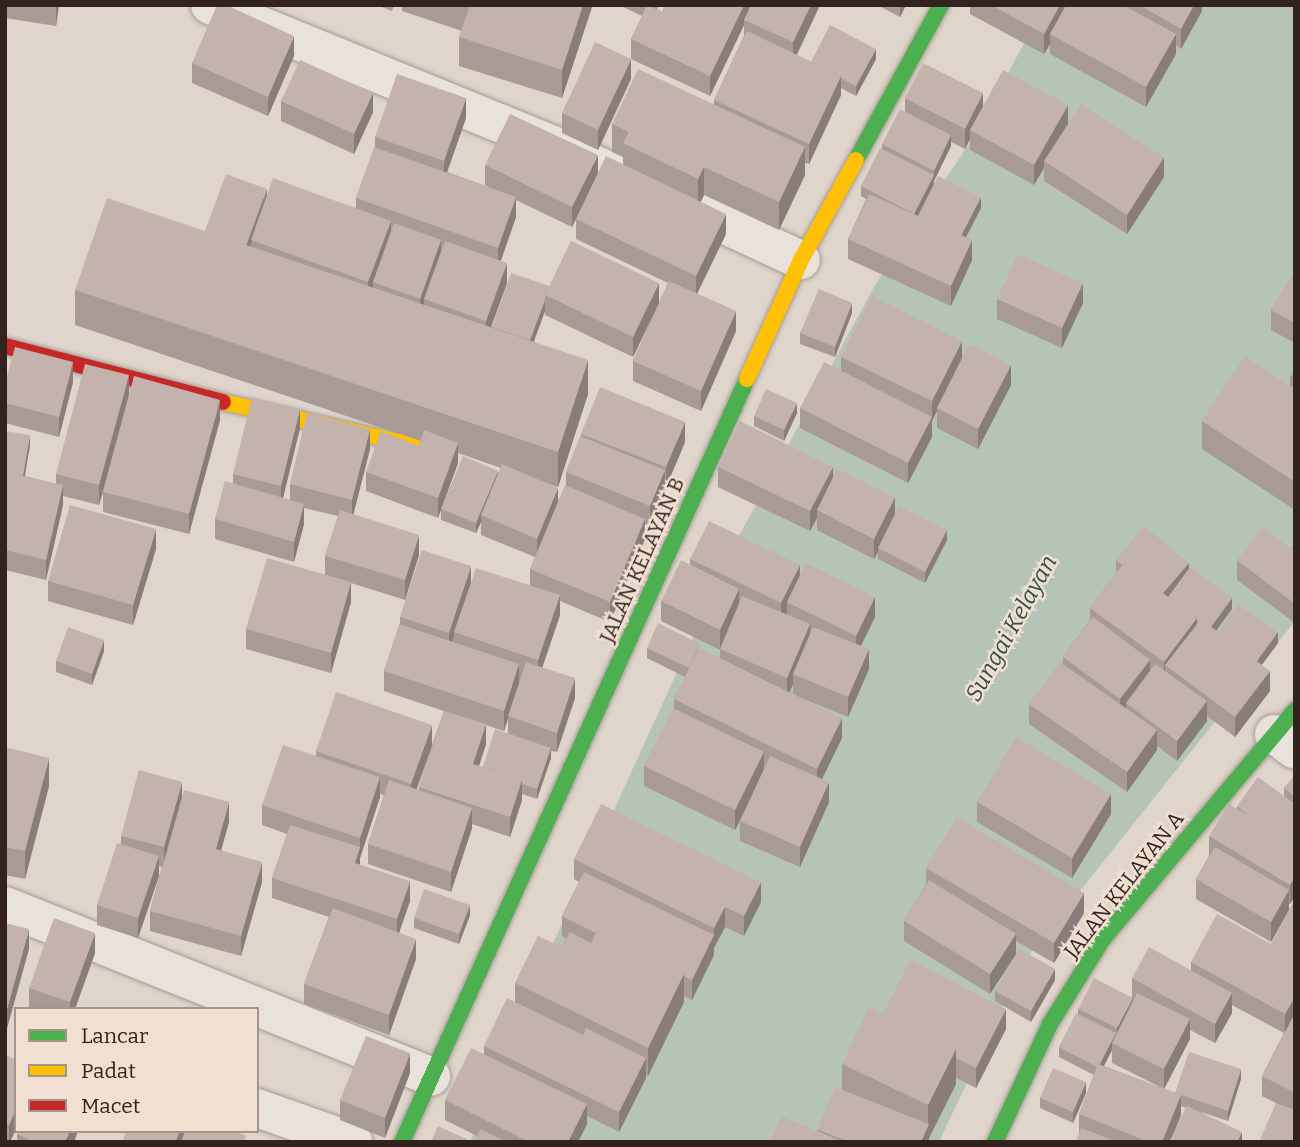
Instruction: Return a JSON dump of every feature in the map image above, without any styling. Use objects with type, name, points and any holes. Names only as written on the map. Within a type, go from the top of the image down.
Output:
[{"type":"street","points":[[210,5],[555,146],[801,260]]},
{"type":"street","name":"JALAN KELAYAN B","points":[[402,1142],[668,538],[801,260],[941,5]]},
{"type":"street","points":[[5,346],[441,453]]},
{"type":"street","name":"JALAN KELAYAN A","points":[[995,1142],[1050,1024],[1102,939],[1288,731]]},
{"type":"street","points":[[5,906],[258,1007]]},
{"type":"street","points":[[259,1007],[431,1076]]},
{"type":"street","points":[[259,1109],[353,1142]]},
{"type":"water","name":"Sungai Kelayan","points":[[1044,5],[1295,5],[1295,621],[1025,960],[939,1142],[470,1142],[509,1040],[740,534],[875,285],[980,127]]},
{"type":"building","points":[[217,5],[226,5],[294,36],[268,97],[192,63]]},
{"type":"building","points":[[470,5],[583,5],[562,70],[459,37]]},
{"type":"building","points":[[647,5],[662,12],[665,5],[744,5],[710,76],[631,39]]},
{"type":"building","points":[[751,5],[811,5],[793,42],[744,20]]},
{"type":"building","points":[[991,5],[1060,5],[1044,34]]},
{"type":"building","points":[[1066,5],[1123,5],[1176,34],[1146,87],[1050,34]]},
{"type":"building","points":[[1139,5],[1194,5],[1181,29]]},
{"type":"building","points":[[830,25],[876,49],[856,86],[811,62]]},
{"type":"building","points":[[747,31],[841,76],[809,144],[714,100]]},
{"type":"building","points":[[595,42],[631,59],[598,130],[562,113]]},
{"type":"building","points":[[300,60],[373,93],[354,134],[281,101]]},
{"type":"building","points":[[923,63],[983,93],[965,129],[905,98]]},
{"type":"building","points":[[638,69],[805,147],[779,202],[704,167],[698,179],[623,143],[629,132],[612,124]]},
{"type":"building","points":[[1003,70],[1068,105],[1034,165],[970,130]]},
{"type":"building","points":[[397,74],[466,98],[444,161],[375,137]]},
{"type":"building","points":[[1081,104],[1164,157],[1127,215],[1044,161]]},
{"type":"building","points":[[900,109],[951,135],[934,171],[882,144]]},
{"type":"building","points":[[510,114],[598,155],[572,207],[485,165]]},
{"type":"building","points":[[374,147],[516,197],[498,248],[356,198]]},
{"type":"building","points":[[880,148],[934,175],[914,214],[861,186]]},
{"type":"building","points":[[606,156],[726,214],[696,276],[576,219]]},
{"type":"building","points":[[226,174],[267,189],[246,245],[205,231]]},
{"type":"building","points":[[938,176],[981,197],[961,236],[918,216]]},
{"type":"building","points":[[273,178],[391,221],[368,282],[251,240]]},
{"type":"building","points":[[869,194],[972,240],[951,286],[848,239]]},
{"type":"building","points":[[107,198],[588,360],[558,452],[75,290]]},
{"type":"building","points":[[394,223],[441,240],[420,299],[373,282]]},
{"type":"building","points":[[445,241],[507,263],[486,321],[424,299]]},
{"type":"building","points":[[571,241],[659,283],[633,337],[545,295]]},
{"type":"building","points":[[1018,254],[1083,283],[1062,328],[997,299]]},
{"type":"building","points":[[1295,271],[1295,323],[1271,310]]},
{"type":"building","points":[[511,273],[549,286],[530,340],[492,327]]},
{"type":"building","points":[[669,281],[736,311],[701,391],[633,361]]},
{"type":"building","points":[[819,289],[852,303],[835,347],[800,333]]},
{"type":"building","points":[[872,296],[962,341],[932,401],[841,357]]},
{"type":"building","points":[[969,344],[1011,365],[978,429],[937,408]]},
{"type":"building","points":[[15,347],[73,362],[59,417],[5,403],[5,384]]},
{"type":"building","points":[[1245,356],[1295,389],[1295,482],[1202,421]]},
{"type":"building","points":[[824,362],[932,417],[908,463],[800,408]]},
{"type":"building","points":[[85,364],[129,375],[99,485],[56,474]]},
{"type":"building","points":[[134,376],[220,400],[189,514],[103,492]]},
{"type":"building","points":[[600,387],[685,422],[666,467],[581,434]]},
{"type":"building","points":[[766,389],[797,403],[784,430],[754,416]]},
{"type":"building","points":[[252,397],[300,409],[281,486],[233,474]]},
{"type":"building","points":[[307,413],[370,429],[352,500],[290,484]]},
{"type":"building","points":[[740,421],[833,467],[810,511],[718,467]]},
{"type":"building","points":[[424,430],[458,443],[438,498],[366,472],[381,431],[419,446]]},
{"type":"building","points":[[5,431],[30,435],[23,476],[5,472]]},
{"type":"building","points":[[580,436],[665,470],[650,506],[566,472]]},
{"type":"building","points":[[463,456],[498,471],[476,523],[441,509]]},
{"type":"building","points":[[502,464],[558,488],[537,539],[481,515]]},
{"type":"building","points":[[837,469],[895,497],[874,539],[817,510]]},
{"type":"building","points":[[5,472],[63,485],[46,560],[5,550]]},
{"type":"building","points":[[225,481],[304,504],[294,542],[215,519]]},
{"type":"building","points":[[565,485],[645,519],[610,602],[530,569]]},
{"type":"building","points":[[70,505],[156,529],[133,605],[48,581]]},
{"type":"building","points":[[899,506],[947,530],[925,572],[878,548]]},
{"type":"building","points":[[340,510],[419,535],[405,580],[325,556]]},
{"type":"building","points":[[709,521],[800,565],[781,603],[690,559]]},
{"type":"building","points":[[1144,526],[1189,563],[1163,593],[1116,560]]},
{"type":"building","points":[[1263,527],[1295,552],[1295,604],[1237,560]]},
{"type":"building","points":[[422,550],[471,566],[449,633],[400,617]]},
{"type":"building","points":[[267,558],[351,582],[331,653],[246,629]]},
{"type":"building","points":[[681,560],[739,589],[720,630],[661,601]]},
{"type":"building","points":[[806,563],[875,597],[856,636],[787,602]]},
{"type":"building","points":[[1123,564],[1197,618],[1164,662],[1090,608]]},
{"type":"building","points":[[1190,567],[1232,598],[1211,627],[1201,619],[1197,621],[1197,618],[1168,597]]},
{"type":"building","points":[[476,568],[560,595],[538,660],[454,632]]},
{"type":"building","points":[[742,596],[810,624],[787,678],[720,649]]},
{"type":"building","points":[[1238,604],[1278,632],[1257,661],[1218,632]]},
{"type":"building","points":[[1093,617],[1150,660],[1120,699],[1063,657]]},
{"type":"building","points":[[1201,619],[1270,671],[1235,717],[1165,665]]},
{"type":"building","points":[[658,623],[700,644],[689,668],[647,648]]},
{"type":"building","points":[[399,624],[519,664],[504,711],[384,671]]},
{"type":"building","points":[[68,627],[104,640],[92,674],[56,661]]},
{"type":"building","points":[[813,627],[869,649],[848,697],[793,674]]},
{"type":"building","points":[[699,648],[842,718],[817,769],[674,699]]},
{"type":"building","points":[[526,662],[575,678],[557,733],[508,716]]},
{"type":"building","points":[[1060,662],[1157,730],[1127,772],[1029,704]]},
{"type":"building","points":[[1155,664],[1207,701],[1177,741],[1126,703]]},
{"type":"building","points":[[336,692],[432,725],[411,784],[316,751]]},
{"type":"building","points":[[673,708],[764,752],[735,810],[644,766]]},
{"type":"building","points":[[444,711],[486,724],[473,764],[522,780],[510,817],[419,787]]},
{"type":"building","points":[[495,729],[551,748],[537,789],[522,784],[522,780],[483,767]]},
{"type":"building","points":[[1016,737],[1111,794],[1072,858],[977,802]]},
{"type":"building","points":[[283,745],[380,777],[360,838],[262,805]]},
{"type":"building","points":[[5,747],[49,758],[25,851],[5,847]]},
{"type":"building","points":[[770,756],[829,782],[800,847],[740,821]]},
{"type":"building","points":[[139,770],[182,782],[164,847],[121,836]]},
{"type":"building","points":[[1295,775],[1295,797],[1284,788]]},
{"type":"building","points":[[1258,777],[1295,804],[1294,843],[1237,806]]},
{"type":"building","points":[[389,780],[472,808],[451,872],[368,844]]},
{"type":"building","points":[[184,790],[229,802],[216,849],[262,862],[241,936],[150,911]]},
{"type":"building","points":[[601,804],[761,882],[744,916],[725,907],[714,928],[574,859]]},
{"type":"building","points":[[1229,804],[1295,843],[1295,877],[1290,885],[1209,836]]},
{"type":"building","points":[[957,817],[1084,893],[1054,943],[926,868]]},
{"type":"building","points":[[290,825],[360,847],[355,863],[410,881],[397,919],[272,878]]},
{"type":"building","points":[[117,843],[159,856],[138,918],[97,905]]},
{"type":"building","points":[[1215,847],[1289,890],[1271,922],[1196,879]]},
{"type":"building","points":[[584,872],[714,935],[692,980],[562,916]]},
{"type":"building","points":[[929,880],[1016,934],[990,974],[904,921]]},
{"type":"building","points":[[424,889],[470,905],[459,934],[414,918]]},
{"type":"building","points":[[1293,903],[1295,997],[1285,1014],[1191,962],[1217,914],[1271,944]]},
{"type":"building","points":[[333,908],[416,939],[389,1015],[304,984]]},
{"type":"building","points":[[54,918],[95,933],[70,1002],[29,988]]},
{"type":"building","points":[[5,923],[29,929],[5,1016]]},
{"type":"building","points":[[597,931],[684,974],[648,1048],[515,983],[538,936],[562,947],[570,932],[591,943]]},
{"type":"building","points":[[1149,947],[1232,993],[1215,1024],[1132,978]]},
{"type":"building","points":[[1020,949],[1055,969],[1031,1011],[995,991]]},
{"type":"building","points":[[910,960],[1006,1009],[976,1068],[956,1058],[956,1049],[883,1014]]},
{"type":"building","points":[[1094,978],[1133,998],[1117,1028],[1078,1009]]},
{"type":"building","points":[[1137,993],[1190,1019],[1164,1069],[1112,1043]]},
{"type":"building","points":[[507,998],[583,1035],[586,1028],[646,1058],[619,1112],[484,1046]]},
{"type":"building","points":[[869,1007],[956,1049],[928,1105],[842,1064]]},
{"type":"building","points":[[1076,1013],[1116,1033],[1097,1067],[1059,1047]]},
{"type":"building","points":[[1295,1013],[1295,1093],[1262,1076]]},
{"type":"building","points":[[366,1036],[410,1053],[385,1118],[340,1100]]},
{"type":"building","points":[[471,1048],[587,1104],[568,1142],[529,1142],[445,1100]]},
{"type":"building","points":[[1189,1052],[1241,1069],[1228,1111],[1175,1093]]},
{"type":"building","points":[[5,1055],[14,1059],[14,1114],[9,1125],[5,1124]]},
{"type":"building","points":[[1098,1064],[1181,1095],[1162,1142],[1149,1142],[1079,1114]]},
{"type":"building","points":[[1053,1068],[1086,1082],[1073,1112],[1040,1098]]},
{"type":"building","points":[[835,1087],[929,1124],[921,1142],[849,1142],[817,1129]]},
{"type":"building","points":[[1276,1103],[1295,1110],[1295,1142],[1259,1142]]},
{"type":"building","points":[[1187,1106],[1242,1132],[1237,1142],[1169,1142]]},
{"type":"building","points":[[781,1116],[844,1142],[770,1142]]},
{"type":"building","points":[[438,1126],[473,1142],[431,1142]]},
{"type":"building","points":[[1081,1128],[1117,1142],[1076,1142]]},
{"type":"building","points":[[480,1129],[507,1142],[475,1142]]},
{"type":"building","points":[[69,1133],[65,1142],[34,1142],[17,1134]]},
{"type":"building","points":[[125,1133],[179,1133],[175,1142],[122,1142]]},
{"type":"building","points":[[184,1133],[239,1133],[246,1136],[244,1142],[181,1142]]},
{"type":"traffic: fast","points":[[856,160],[941,5]]},
{"type":"traffic: fast","points":[[402,1142],[747,379]]},
{"type":"traffic: fast","points":[[995,1142],[1050,1024],[1103,939],[1295,710]]},
{"type":"traffic: slow","points":[[747,379],[801,260],[856,160]]},
{"type":"traffic: slow","points":[[223,402],[430,449]]},
{"type":"traffic: jam","points":[[5,346],[223,402]]}]
